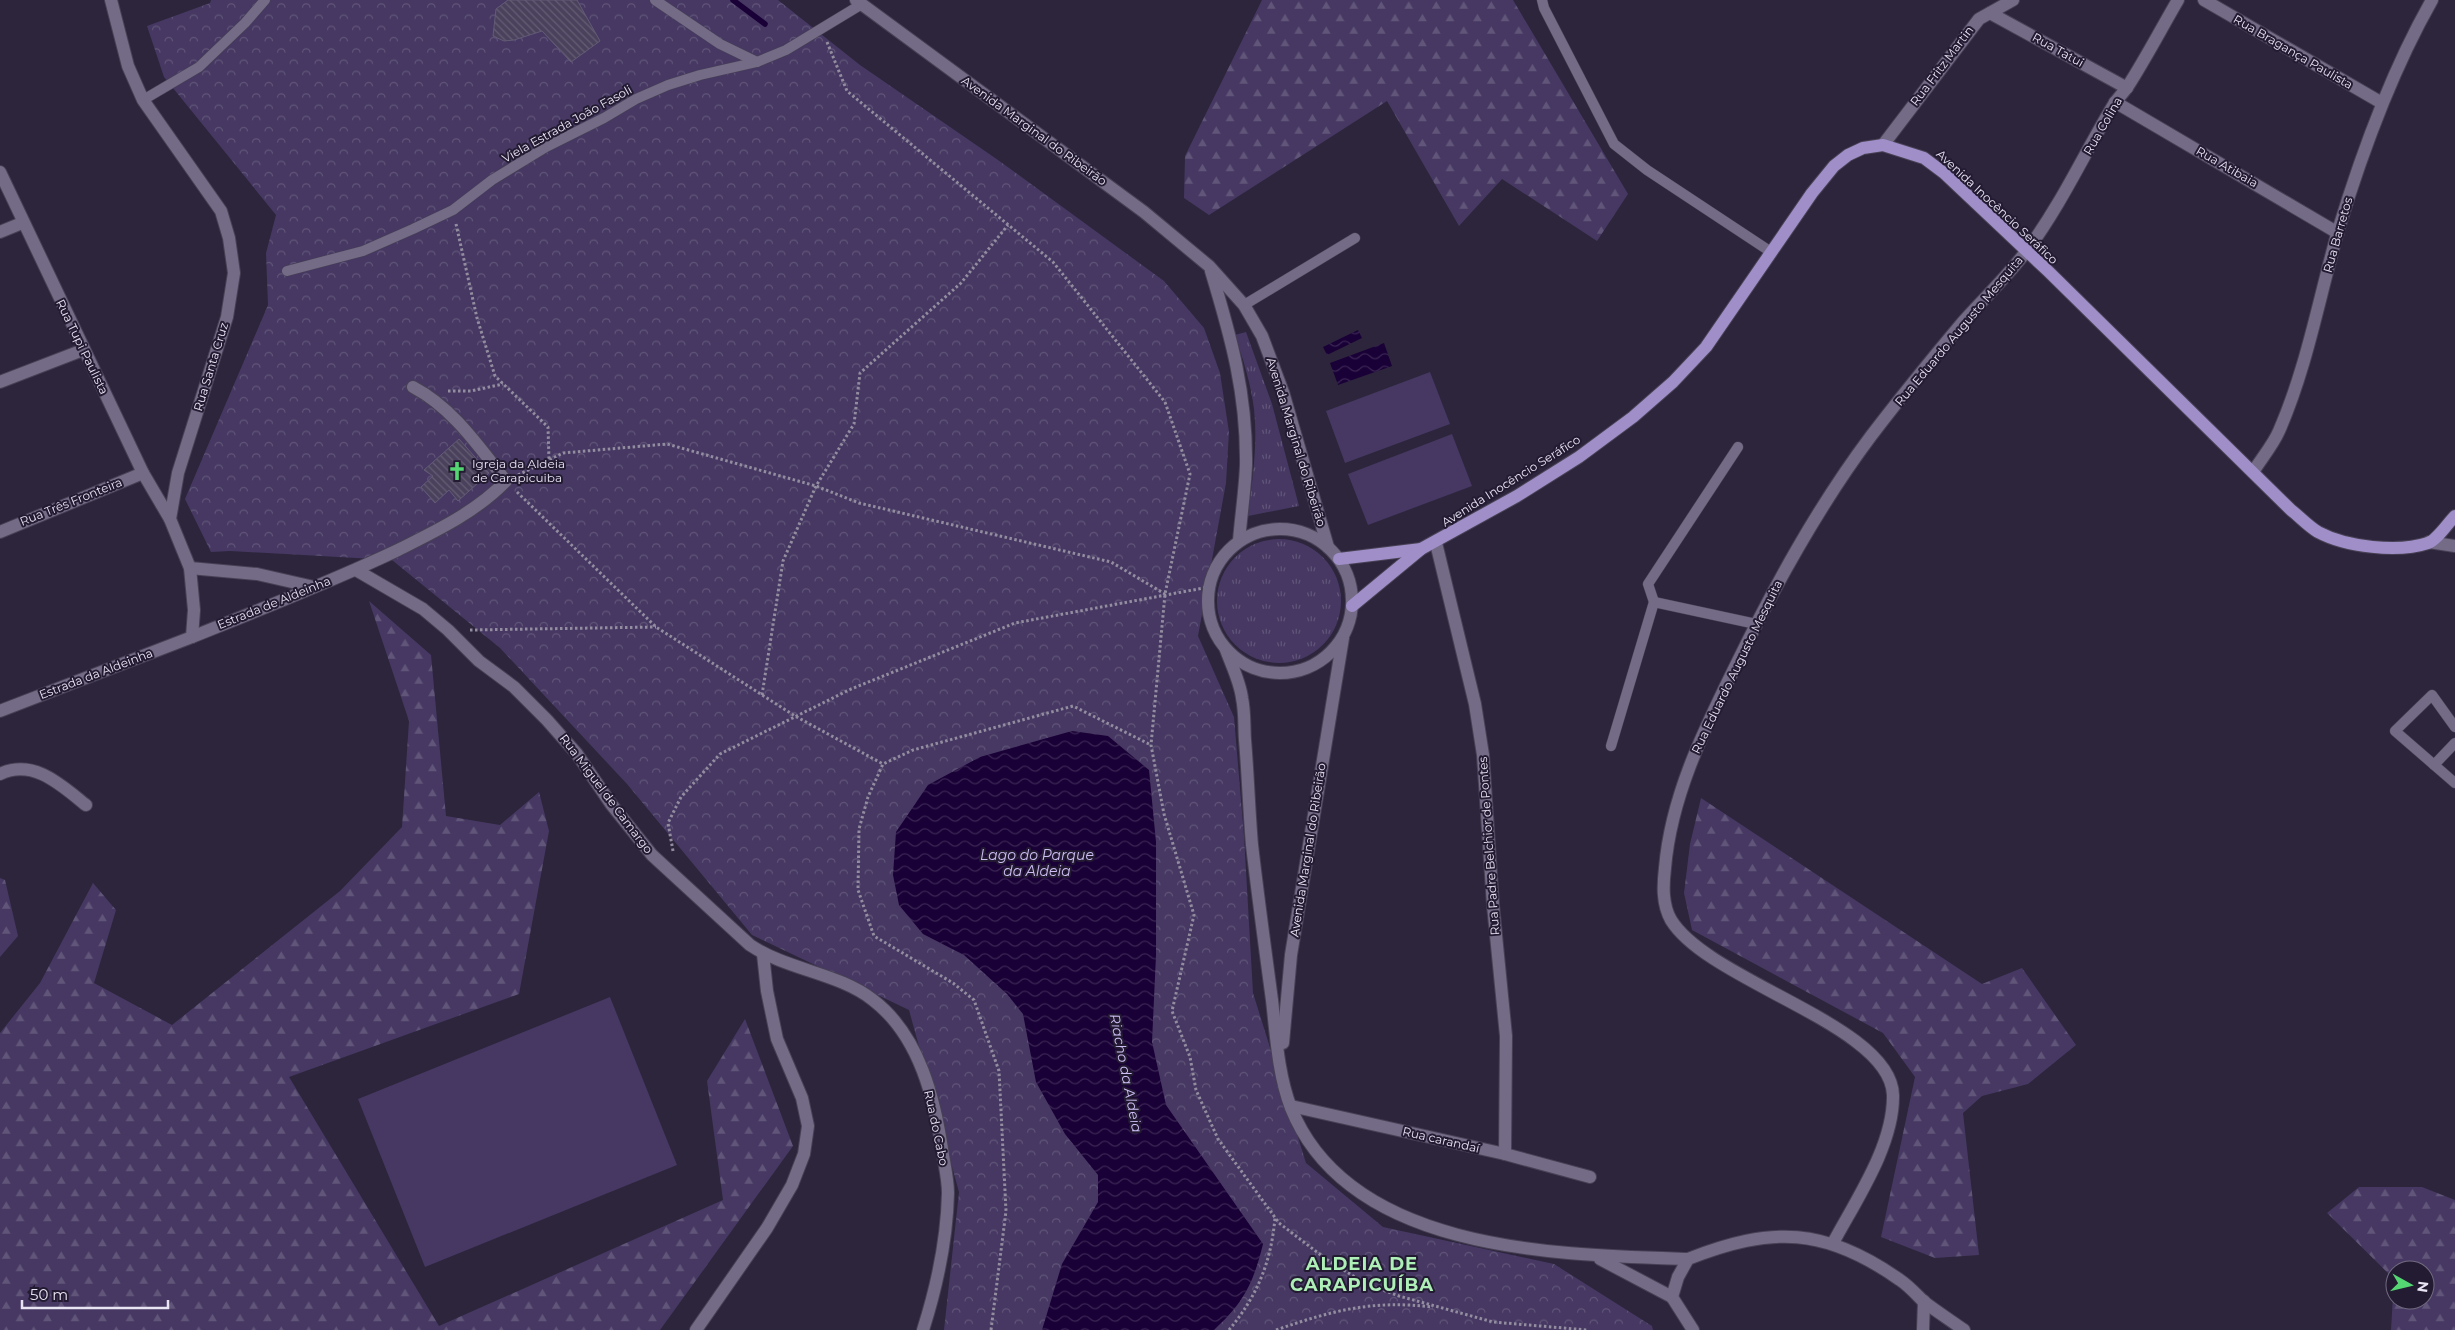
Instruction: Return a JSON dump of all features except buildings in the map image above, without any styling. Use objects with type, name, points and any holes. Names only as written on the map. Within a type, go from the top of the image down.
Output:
[{"type":"main road","name":"Avenida Inocêncio Seráfico","points":[[1339,558],[1421,549],[1436,543],[1579,457],[1632,417],[1673,382],[1706,347],[1740,301],[1771,252],[1834,166],[1848,155],[1863,148],[1883,145],[1924,158],[1944,173],[2027,251],[2291,510],[2317,531],[2338,540],[2369,547],[2401,547],[2430,542]]},
{"type":"main road","points":[[2430,542],[2455,516]]},
{"type":"main road","name":"Avenida Inocêncio Seráfico","points":[[1352,606],[1421,549]]},
{"type":"street","name":"Rua Santa Cruz","points":[[111,0],[128,66],[143,100],[151,114],[221,211],[229,238],[234,273],[227,317],[178,473],[170,519]]},
{"type":"street","name":"Rua Fritz Martin","points":[[1883,145],[1979,18],[2013,0]]},
{"type":"street","name":"Rua Colina","points":[[2027,251],[2063,198],[2116,102],[2127,88],[2178,0]]},
{"type":"street","name":"Rua Bragança Paulista","points":[[2204,0],[2382,103]]},
{"type":"street","name":"Rua Barretos","points":[[2253,472],[2278,432],[2299,380],[2338,233],[2382,103],[2417,26],[2432,0]]},
{"type":"street","name":"Avenida Marginal do Ribeirão","points":[[861,1],[1144,212],[1209,266],[1244,305],[1262,336],[1283,392],[1328,547]]},
{"type":"street","name":"Rua Tatui","points":[[1990,13],[2127,88]]},
{"type":"street","name":"Rua Atibaia","points":[[2116,102],[2338,233]]},
{"type":"street","name":"Rua Tupi Paulista","points":[[0,172],[22,223],[143,473],[170,519]]},
{"type":"street","points":[[0,232],[22,223]]},
{"type":"street","name":"Rua Eduardo Augusto Mesquita","points":[[1833,1243],[1880,1154],[1890,1124],[1894,1092],[1886,1070],[1864,1046],[1733,969],[1689,940],[1671,919],[1664,900],[1665,865],[1672,825],[1686,776],[1703,731],[1786,565],[1870,438],[1962,325],[2027,251]]},
{"type":"street","points":[[1209,266],[1233,345],[1243,400],[1246,465],[1239,541]]},
{"type":"street","points":[[0,382],[83,350]]},
{"type":"street","points":[[417,389],[441,405],[452,416],[506,481]]},
{"type":"street","name":"Rua Três Fronteira","points":[[0,532],[143,473]]},
{"type":"street","name":"Estrada de Aldeinha","points":[[192,637],[356,570],[444,526],[494,494],[506,481]]},
{"type":"street","points":[[170,519],[190,568],[194,610],[192,637]]},
{"type":"street","name":"Avenida Marginal do Ribeirão","points":[[1280,1066],[1291,955],[1344,635],[1352,606],[1349,581],[1339,558],[1313,536],[1294,529],[1265,530],[1239,541],[1225,553],[1214,569],[1208,587],[1208,610],[1214,632],[1226,650],[1242,697],[1252,843],[1280,1066],[1291,1106],[1305,1136],[1321,1158],[1355,1189],[1386,1210],[1421,1225],[1455,1234],[1596,1256],[1688,1259]]},
{"type":"street","points":[[2430,542],[2455,546]]},
{"type":"street","name":"Rua Padre Belchior de Pontes","points":[[1436,543],[1475,704],[1483,755],[1493,906],[1506,1036],[1505,1154]]},
{"type":"street","points":[[190,568],[257,574],[314,587]]},
{"type":"street","name":"Rua Miguel de Camargo","points":[[356,570],[422,609],[448,630],[479,661],[514,687],[548,720],[577,754],[611,804],[652,855],[715,914],[763,954]]},
{"type":"street","name":"Avenida Marginal do Ribeirão","points":[[1226,650],[1244,664],[1266,672],[1289,673],[1311,666],[1330,653],[1344,635]]},
{"type":"street","name":"Estrada da Aldeinha","points":[[0,711],[192,637]]},
{"type":"street","points":[[0,774],[24,769],[44,773],[86,805]]},
{"type":"street","points":[[696,1330],[767,1228],[792,1185],[804,1154],[808,1126],[802,1098],[777,1039],[767,992],[763,954]]},
{"type":"street","name":"Rua do Cabo","points":[[763,954],[843,984],[872,999],[894,1018],[913,1047],[930,1092],[941,1140],[948,1191],[943,1242],[934,1295],[923,1330]]},
{"type":"street","name":"Rua carandaí","points":[[1291,1106],[1505,1154],[1590,1177]]},
{"type":"street","points":[[1690,1329],[1672,1297],[1678,1277],[1688,1259],[1724,1245],[1755,1238],[1792,1236],[1833,1243],[1874,1263],[1964,1330]]},
{"type":"street","name":"Avenida Marginal do Ribeirão","points":[[1596,1256],[1672,1297]]},
{"type":"street","points":[[1923,1330],[1924,1302]]},
{"type":"lane","points":[[143,100],[199,67],[245,23],[265,0]]},
{"type":"lane","points":[[655,0],[720,44],[757,62]]},
{"type":"lane","points":[[1542,0],[1544,8],[1614,144],[1647,170],[1771,252]]},
{"type":"lane","name":"Viela Estrada João Fasoli","points":[[287,271],[363,252],[453,210],[499,176],[546,147],[604,118],[636,99],[668,85],[700,75],[757,62],[786,50],[861,1]]},
{"type":"lane","points":[[1244,305],[1355,238]]},
{"type":"lane","points":[[1611,746],[1654,602],[1648,584],[1738,447]]},
{"type":"lane","points":[[1654,602],[1756,624]]},
{"type":"lane","points":[[2455,727],[2432,695],[2395,731],[2455,782]]},
{"type":"lane","points":[[2434,765],[2455,743]]},
{"type":"path","points":[[822,28],[847,91],[1052,262],[1165,402],[1190,474],[1165,594]]},
{"type":"path","points":[[453,210],[477,318],[495,376],[548,427],[549,460]]},
{"type":"path","points":[[762,695],[783,561],[816,486],[854,424],[860,373],[961,283],[1008,225]]},
{"type":"path","points":[[417,389],[471,391],[504,384]]},
{"type":"path","points":[[883,764],[796,716],[656,627],[506,481],[563,453],[667,444],[816,486],[859,503],[1111,562],[1165,594]]},
{"type":"path","points":[[674,855],[668,823],[681,798],[720,754],[851,688],[1015,622],[1208,587]]},
{"type":"path","points":[[448,630],[656,627]]},
{"type":"path","points":[[991,1330],[1006,1211],[999,1071],[974,1000],[952,983],[874,936],[858,890],[859,829],[868,798],[883,764],[912,750],[1073,706],[1151,745]]},
{"type":"path","points":[[1229,1330],[1247,1308],[1263,1276],[1273,1240],[1275,1217]]},
{"type":"path","points":[[1276,1330],[1329,1312],[1372,1305],[1408,1304],[1444,1308]]},
{"type":"green space","points":[[211,0],[778,0],[860,65],[998,160],[1164,281],[1204,328],[1220,373],[1229,432],[1226,483],[1198,636],[1234,717],[1244,836],[1253,993],[1306,1163],[1383,1227],[1554,1264],[1652,1326],[1653,1330],[944,1330],[959,1192],[909,1010],[752,935],[627,784],[500,648],[392,560],[230,551],[211,552],[185,499],[268,305],[266,253],[276,215],[164,77],[147,26],[210,3]]},
{"type":"green space","points":[[1262,0],[1513,0],[1628,194],[1597,241],[1502,179],[1459,226],[1387,101],[1209,215],[1184,198],[1185,156]]},
{"type":"green space","points":[[1246,332],[1272,404],[1299,506],[1248,516],[1254,463],[1255,422],[1249,381],[1235,335]]},
{"type":"green space","points":[[1430,372],[1450,424],[1345,463],[1326,411]]},
{"type":"green space","points":[[1452,434],[1472,486],[1368,525],[1348,474]]},
{"type":"green space","points":[[1279,539],[1303,543],[1323,557],[1337,577],[1341,601],[1337,625],[1323,645],[1303,659],[1279,663],[1255,659],[1235,645],[1221,625],[1217,601],[1221,577],[1235,557],[1255,543]]},
{"type":"green space","points":[[369,601],[431,655],[446,816],[500,825],[539,792],[549,831],[519,994],[289,1077],[439,1326],[723,1200],[707,1081],[745,1019],[793,1146],[660,1330],[0,1330],[0,1033],[40,983],[93,883],[116,910],[94,983],[172,1025],[340,891],[402,827],[409,721]]},
{"type":"green space","points":[[1701,798],[1982,984],[2022,968],[2076,1045],[2028,1084],[1982,1096],[1963,1113],[1979,1255],[1935,1258],[1881,1237],[1915,1077],[1883,1033],[1692,930],[1684,893],[1690,844]]},
{"type":"green space","points":[[0,878],[5,880],[18,936],[0,957]]},
{"type":"green space","points":[[610,997],[677,1165],[425,1267],[358,1099]]},
{"type":"green space","points":[[2359,1187],[2422,1187],[2455,1200],[2455,1330],[2391,1330],[2392,1310],[2435,1310],[2435,1260],[2385,1260],[2385,1270],[2327,1213]]},
{"type":"water","points":[[1358,330],[1362,338],[1327,355],[1323,347]]},
{"type":"water","points":[[1384,343],[1392,366],[1338,385],[1330,363]]},
{"type":"water","name":"Lago do Parque da Aldeia","points":[[1072,731],[1108,736],[1149,770],[1156,842],[1156,955],[1152,1042],[1166,1105],[1263,1244],[1246,1292],[1233,1310],[1214,1330],[1042,1330],[1062,1264],[1098,1202],[1098,1175],[1065,1134],[1036,1082],[1023,1014],[1007,994],[964,955],[923,934],[899,905],[893,875],[896,832],[928,785],[980,757]]},
{"type":"waterway","points":[[733,0],[765,24]]},
{"type":"place","name":"Igreja da Aldeia de Carapicuiba","points":[[457,471]]},
{"type":"district","name":"ALDEIA DE CARAPICUÍBA","points":[[1362,1274]]},
{"type":"water label","name":"Riacho da Aldeia","points":[[1126,1073]]}]
